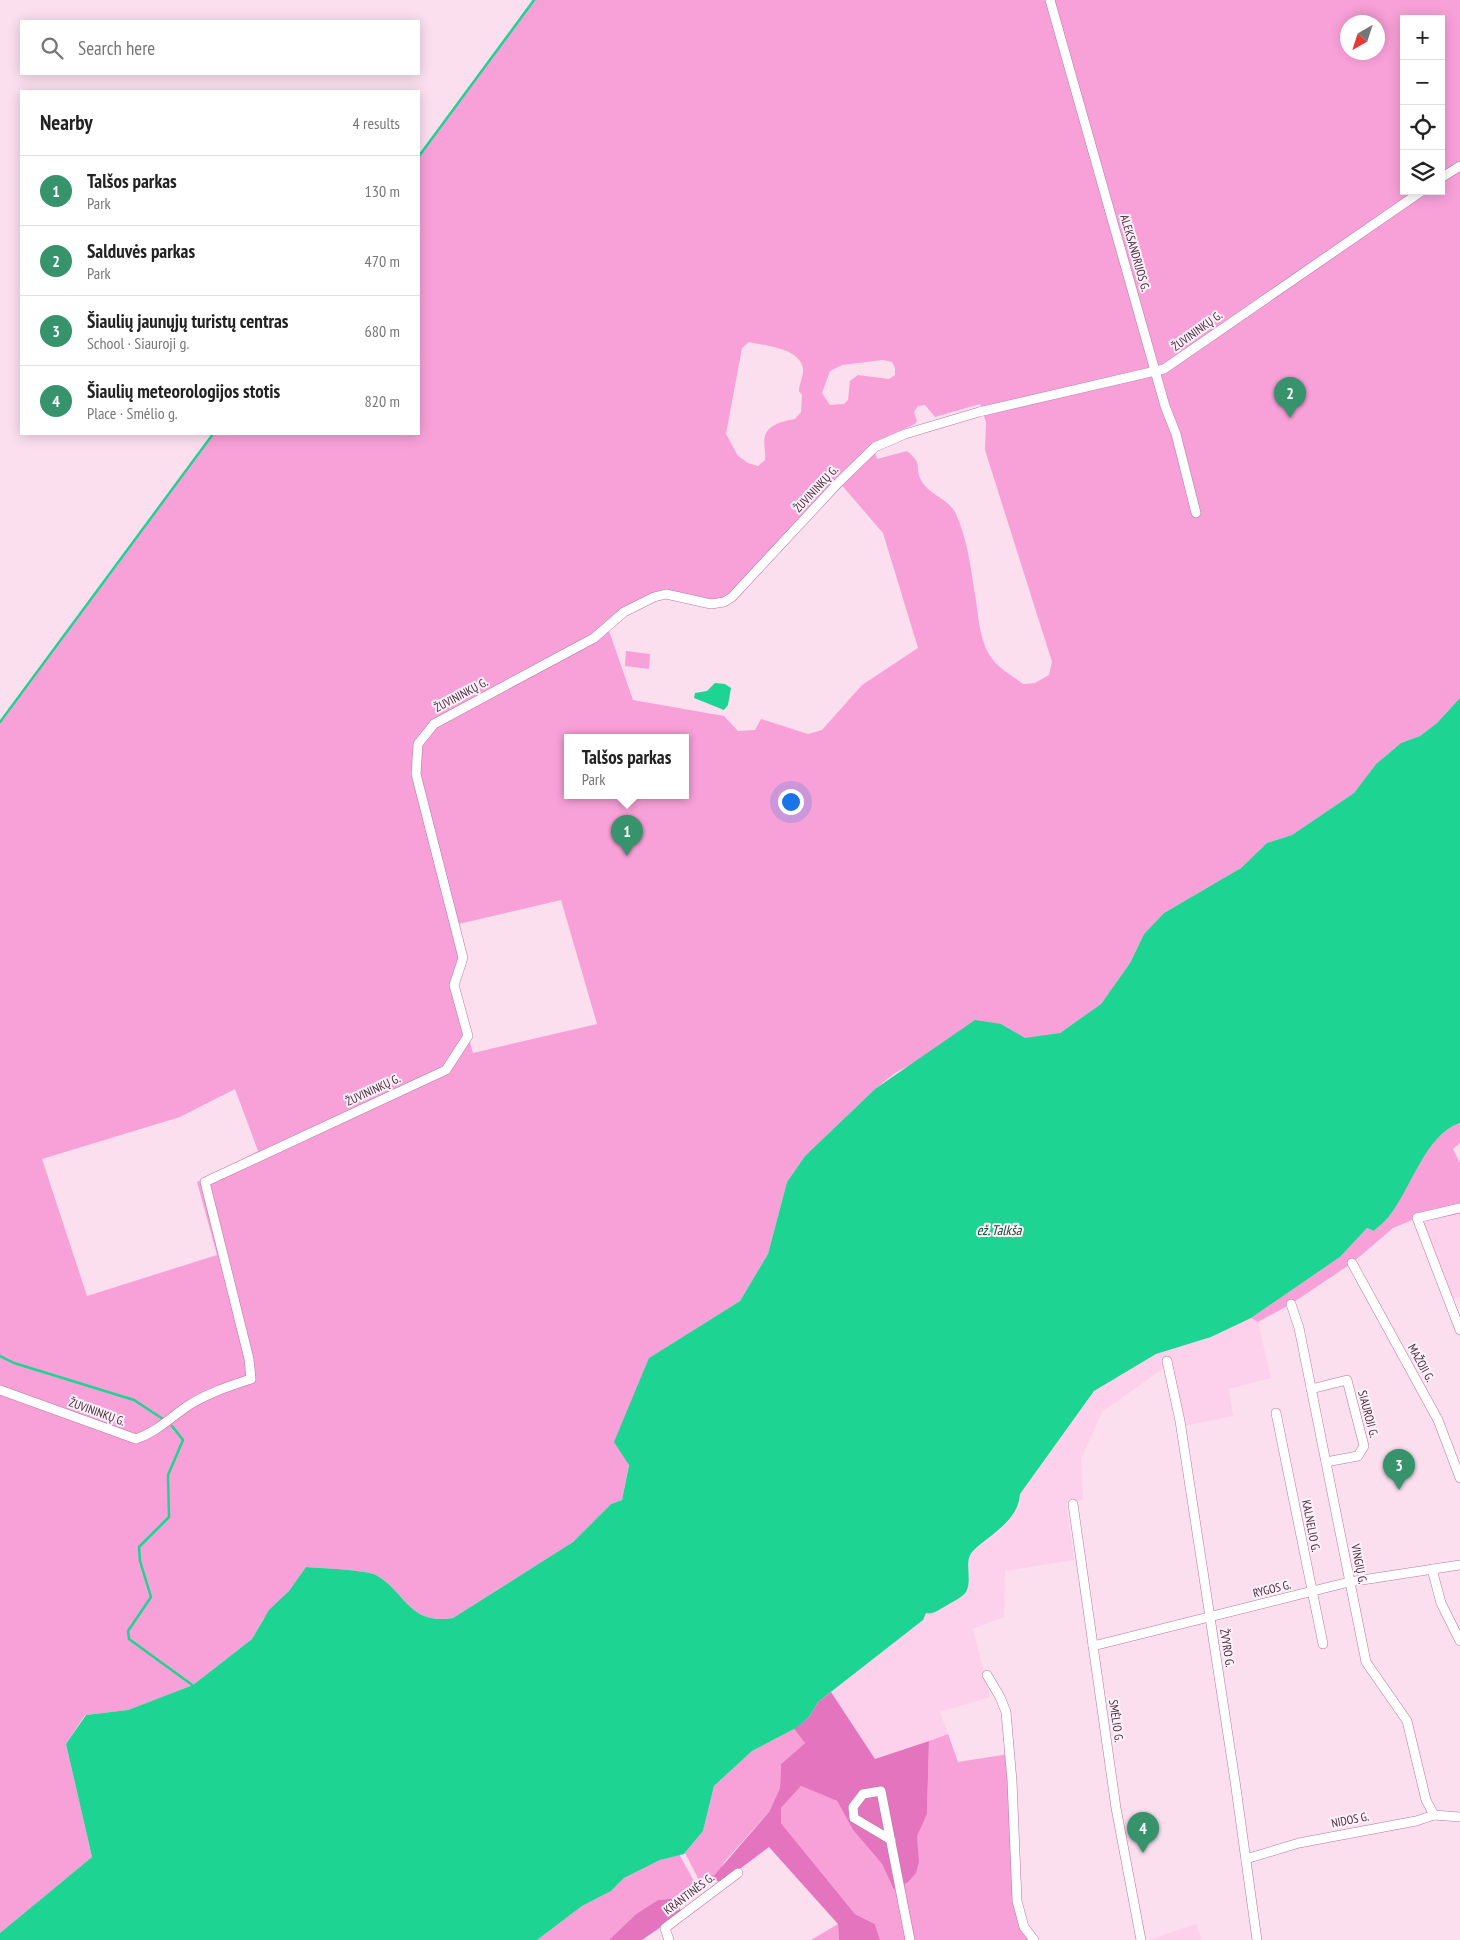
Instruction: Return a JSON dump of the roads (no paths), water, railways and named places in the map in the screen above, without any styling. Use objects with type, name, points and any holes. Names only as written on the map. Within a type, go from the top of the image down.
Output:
[{"type":"street","name":"ALEKSANDRIJOS G.","points":[[1050,0],[1156,372],[1176,434],[1196,513]]},
{"type":"street","points":[[1445,175],[1460,166]]},
{"type":"street","name":"ŽUVININKŲ G.","points":[[0,1390],[136,1439],[148,1435],[189,1405],[208,1394],[251,1379],[249,1359],[205,1182],[446,1070],[468,1036],[454,985],[463,958],[416,774],[418,744],[434,724],[594,638],[624,612],[654,597],[666,594],[700,603],[724,602],[732,597],[839,482],[875,447],[890,439],[1029,399],[1156,372],[1176,361],[1416,195]]},
{"type":"street","points":[[1460,1208],[1417,1218],[1460,1330]]},
{"type":"street","name":"MAŽOJI G.","points":[[1352,1263],[1438,1420],[1460,1478]]},
{"type":"street","name":"VINGIŲ G.","points":[[1291,1304],[1299,1328],[1312,1389],[1366,1662],[1407,1721],[1426,1800],[1434,1815]]},
{"type":"street","name":"ŽVYRO G.","points":[[1168,1361],[1180,1421],[1210,1618],[1246,1859],[1256,1940]]},
{"type":"street","name":"SIAUROJI G.","points":[[1312,1389],[1347,1380],[1364,1446],[1358,1456],[1326,1462]]},
{"type":"street","name":"KALNELIO G.","points":[[1276,1413],[1323,1644]]},
{"type":"street","name":"SMĖLIO G.","points":[[1073,1504],[1116,1808],[1140,1940]]},
{"type":"street","name":"RYGOS G.","points":[[1092,1646],[1349,1582],[1460,1565]]},
{"type":"street","points":[[1432,1569],[1442,1603],[1460,1641]]},
{"type":"street","points":[[987,1675],[1000,1697],[1006,1712],[1012,1781],[1017,1901],[1024,1927],[1034,1940]]},
{"type":"street","points":[[891,1840],[854,1818],[853,1807],[863,1794],[881,1791],[891,1840],[910,1940]]},
{"type":"street","name":"NIDOS G.","points":[[1246,1859],[1299,1843],[1416,1821],[1434,1815],[1460,1817]]},
{"type":"street","name":"KRANTINĖS G.","points":[[669,1940],[665,1928],[738,1873]]},
{"type":"water","points":[[715,683],[725,684],[731,688],[728,705],[724,710],[694,698],[695,693],[707,691]]},
{"type":"water","name":"ež. Talkša","points":[[1460,698],[1460,1123],[1448,1129],[1428,1150],[1398,1204],[1387,1219],[1374,1231],[1367,1228],[1340,1257],[1251,1318],[1211,1337],[1156,1354],[1094,1391],[1020,1494],[1018,1504],[1009,1520],[970,1555],[968,1565],[969,1582],[966,1592],[935,1612],[926,1613],[923,1620],[818,1702],[809,1717],[796,1728],[752,1751],[714,1786],[703,1831],[684,1854],[660,1860],[624,1878],[611,1891],[582,1906],[537,1940],[0,1940],[0,1933],[92,1857],[66,1744],[86,1715],[128,1710],[193,1685],[252,1639],[269,1610],[289,1591],[306,1567],[371,1573],[386,1582],[409,1606],[426,1617],[438,1619],[453,1618],[573,1542],[611,1504],[622,1500],[629,1465],[614,1442],[649,1358],[740,1301],[768,1254],[787,1182],[805,1156],[875,1089],[975,1020],[1001,1024],[1025,1038],[1060,1033],[1101,1004],[1130,963],[1144,934],[1164,913],[1241,868],[1267,843],[1292,835],[1354,793],[1376,764],[1401,743],[1420,736],[1437,723]]},
{"type":"waterway","points":[[420,155],[534,0]]},
{"type":"waterway","points":[[0,722],[212,435]]},
{"type":"waterway","points":[[0,1356],[14,1363],[134,1400],[163,1419]]},
{"type":"waterway","points":[[172,1426],[183,1440],[168,1475],[169,1517],[139,1547],[140,1561],[151,1597],[128,1631],[129,1639],[195,1687]]},
{"type":"place","name":"Salduvės parkas","points":[[1290,418]]},
{"type":"place","name":"Talšos parkas","points":[[627,856]]},
{"type":"place","name":"Šiaulių jaunųjų turistų centras","points":[[1399,1490]]},
{"type":"place","name":"Šiaulių meteorologijos stotis","points":[[1143,1853]]}]
